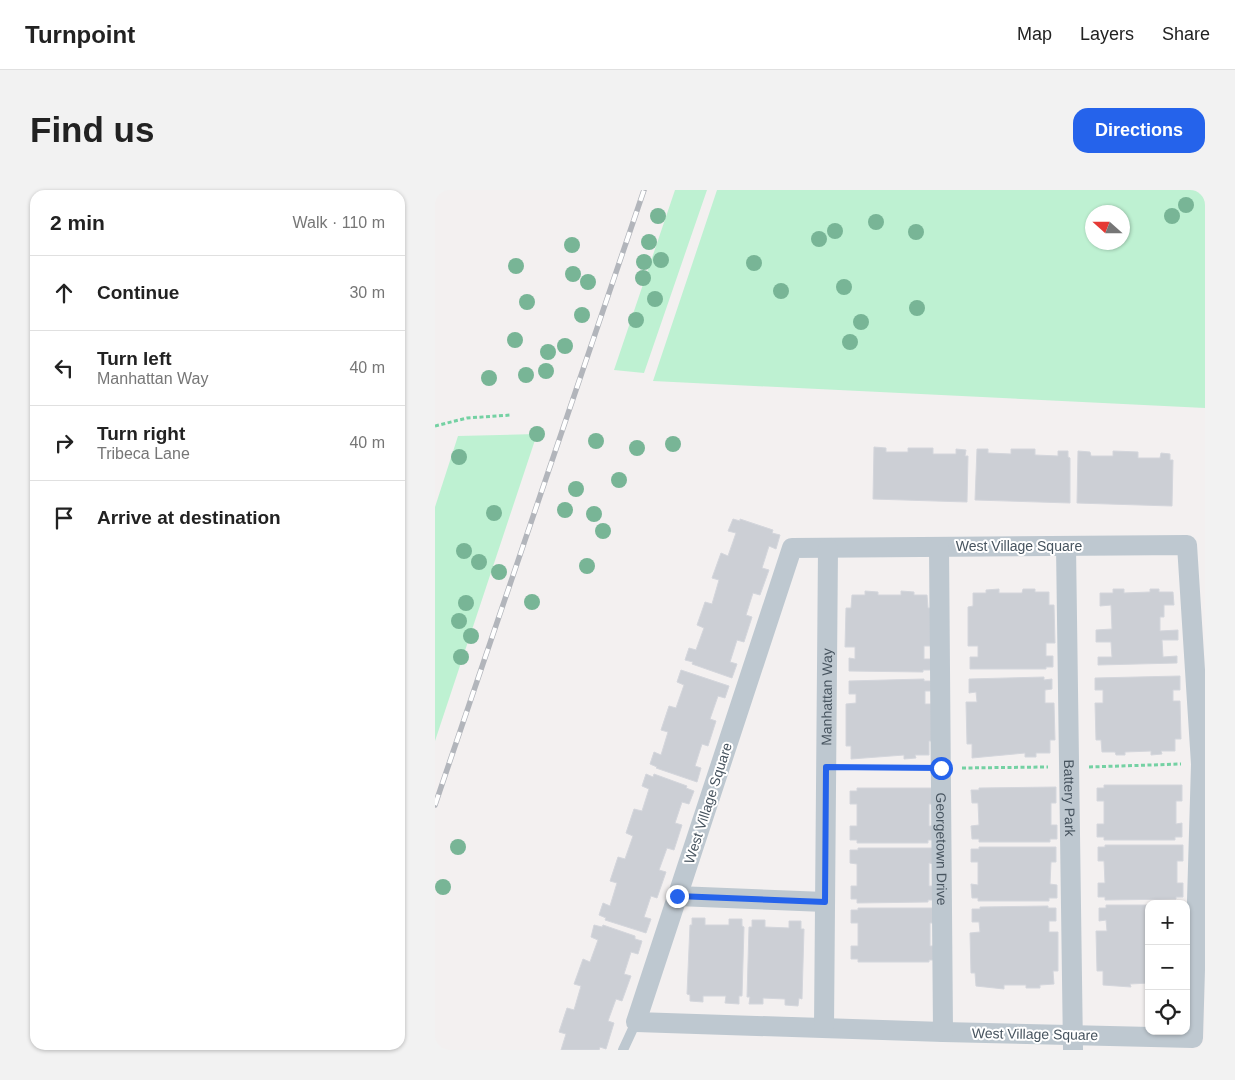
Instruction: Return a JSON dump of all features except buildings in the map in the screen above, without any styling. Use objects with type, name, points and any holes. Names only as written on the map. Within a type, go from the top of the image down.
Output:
[{"type":"street","name":"West Village Square","points":[[1187,545],[1203,764],[1193,1044],[1072,1043],[943,1032],[636,1022],[792,548],[939,547],[1187,545]]},
{"type":"street","name":"Battery Park","points":[[1067,546],[1072,1043]]},
{"type":"street","name":"Georgetown Drive","points":[[939,547],[943,1032]]},
{"type":"street","name":"Manhattan Way","points":[[824,1027],[828,548]]},
{"type":"street","points":[[677,896],[825,902]]},
{"type":"lane","points":[[623,1050],[636,1022]]},
{"type":"path","points":[[435,426],[467,418],[511,415]]},
{"type":"path","points":[[826,767],[1069,767],[1203,764]]},
{"type":"green space","points":[[675,190],[707,190],[644,373],[614,370]]},
{"type":"green space","points":[[717,190],[1205,190],[1205,408],[653,381]]},
{"type":"green space","points":[[537,434],[435,741],[435,507],[458,436]]},
{"type":"railway","points":[[435,805],[644,190]]},
{"type":"route","points":[[677,896],[825,902],[826,767],[941,768]]}]
